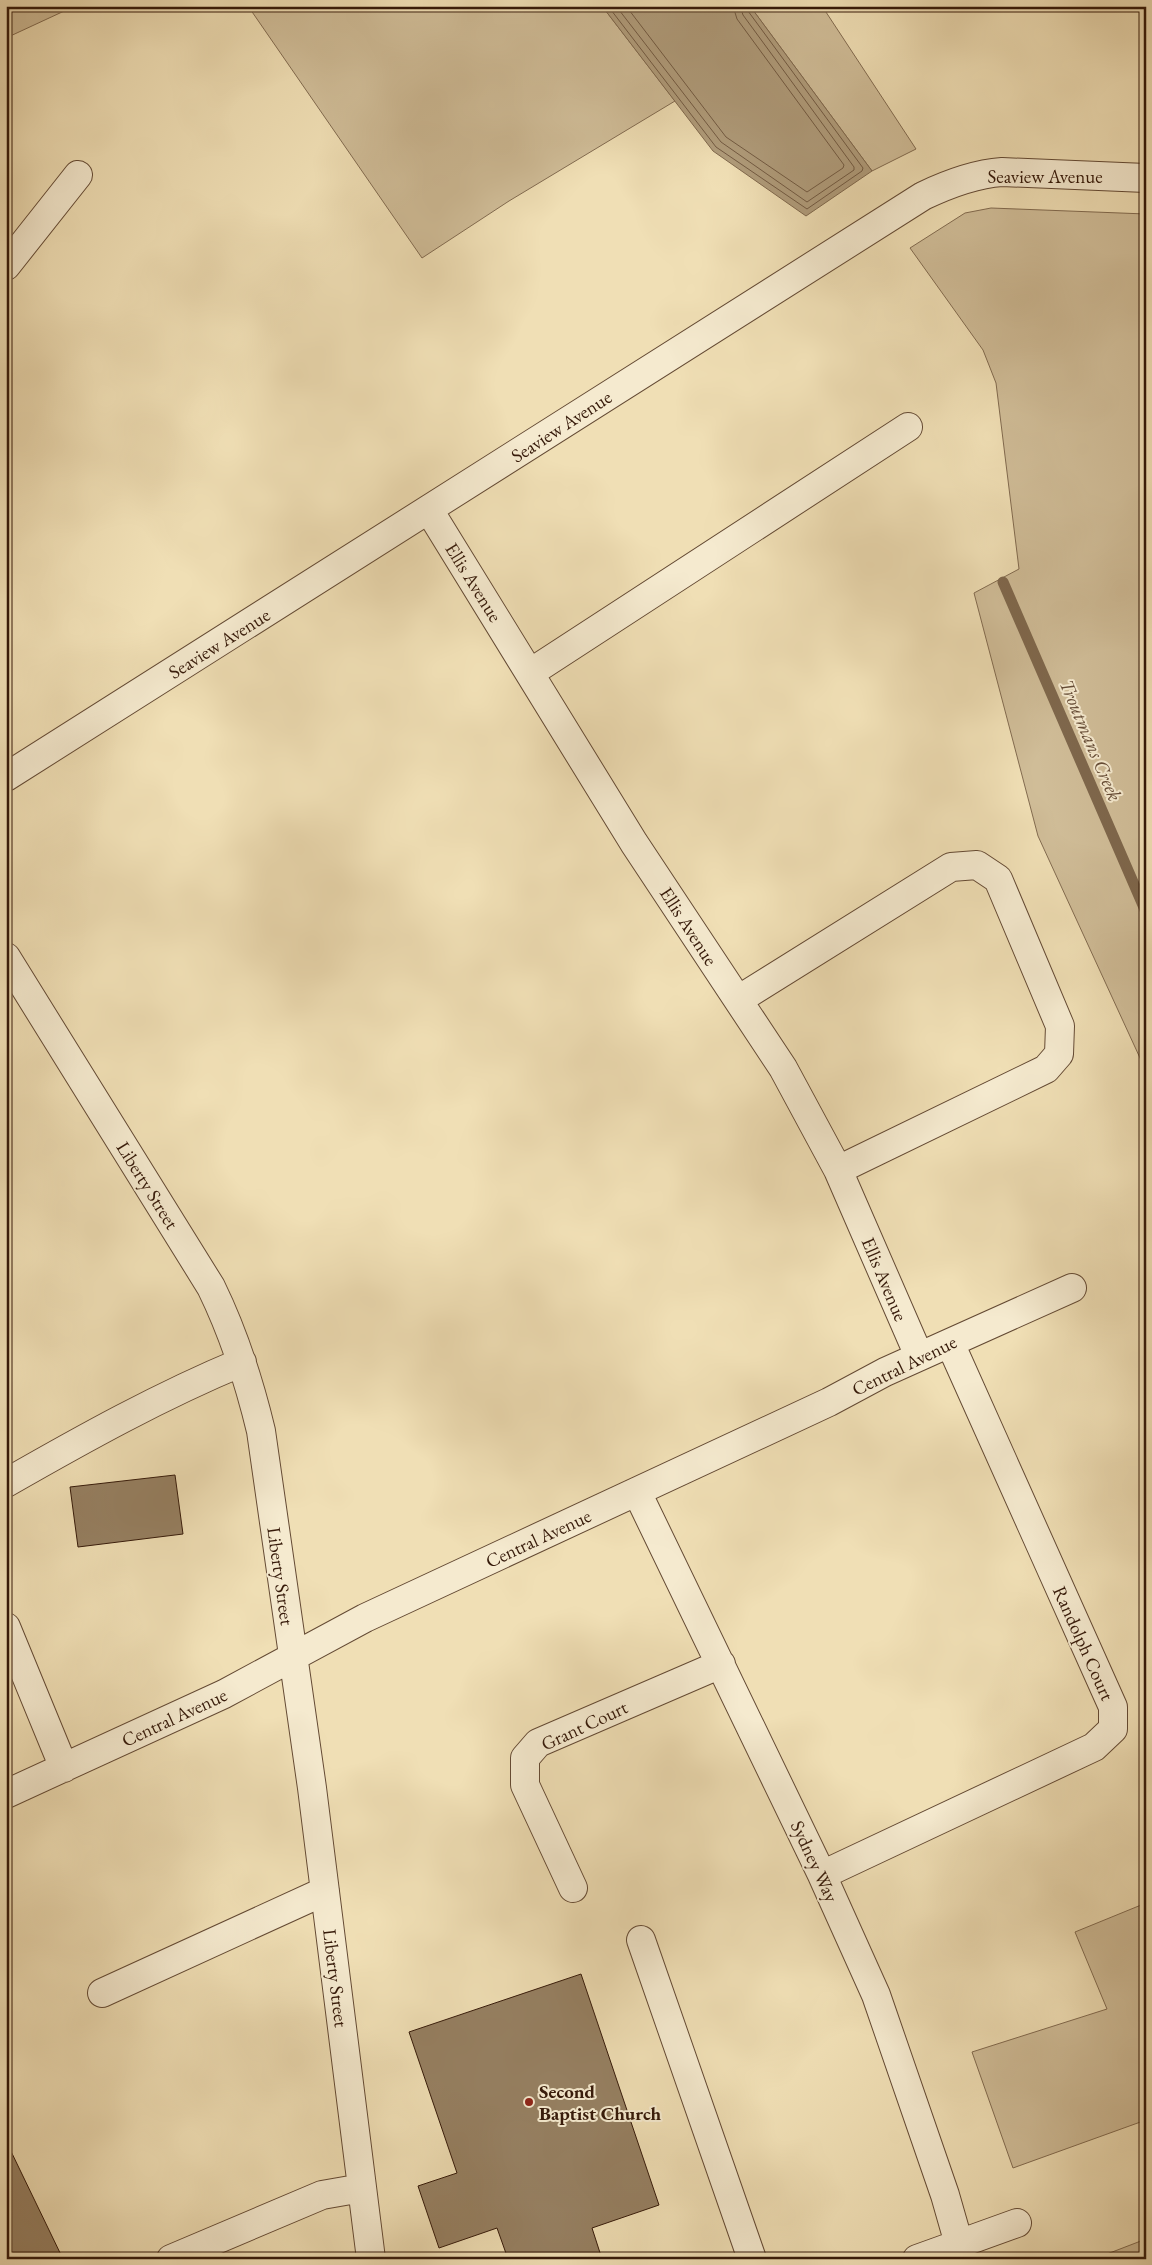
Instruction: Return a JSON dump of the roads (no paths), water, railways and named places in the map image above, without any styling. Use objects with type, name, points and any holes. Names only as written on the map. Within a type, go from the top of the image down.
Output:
[{"type":"street","name":"Seaview Avenue","points":[[6,777],[923,196],[946,185],[984,174],[1002,172],[1146,178]]},
{"type":"street","points":[[6,266],[78,175]]},
{"type":"street","points":[[530,673],[908,427]]},
{"type":"street","name":"Ellis Avenue","points":[[429,510],[634,843],[784,1068],[838,1170],[919,1356]]},
{"type":"street","points":[[738,1000],[951,867],[977,866],[998,879],[1060,1026],[1059,1054],[1046,1069],[838,1170]]},
{"type":"street","name":"Liberty Street","points":[[6,957],[211,1287],[226,1317],[242,1362],[261,1431],[312,1788],[371,2259]]},
{"type":"street","name":"Central Avenue","points":[[6,1794],[224,1694],[365,1618],[829,1402],[919,1356],[1072,1288]]},
{"type":"street","name":"Randolph Court","points":[[822,1875],[1094,1746],[1113,1729],[1113,1707],[950,1343]]},
{"type":"street","points":[[6,1483],[106,1426],[212,1374],[242,1362]]},
{"type":"street","name":"Sydney Way","points":[[637,1492],[822,1875],[876,1995],[946,2194],[959,2244]]},
{"type":"street","points":[[6,1627],[64,1768]]},
{"type":"street","name":"Grant Court","points":[[573,1888],[525,1785],[525,1758],[538,1743],[721,1664]]},
{"type":"street","points":[[102,1993],[325,1891]]},
{"type":"street","points":[[641,1940],[752,2259]]},
{"type":"street","points":[[171,2259],[322,2194],[362,2188]]},
{"type":"street","points":[[917,2259],[1017,2222]]},
{"type":"water","points":[[602,6],[750,6],[872,171],[806,216],[713,151]]},
{"type":"waterway","name":"Troutmans Creek","points":[[1003,582],[1146,912]]},
{"type":"place","name":"Second Baptist Church","points":[[529,2102]]}]
